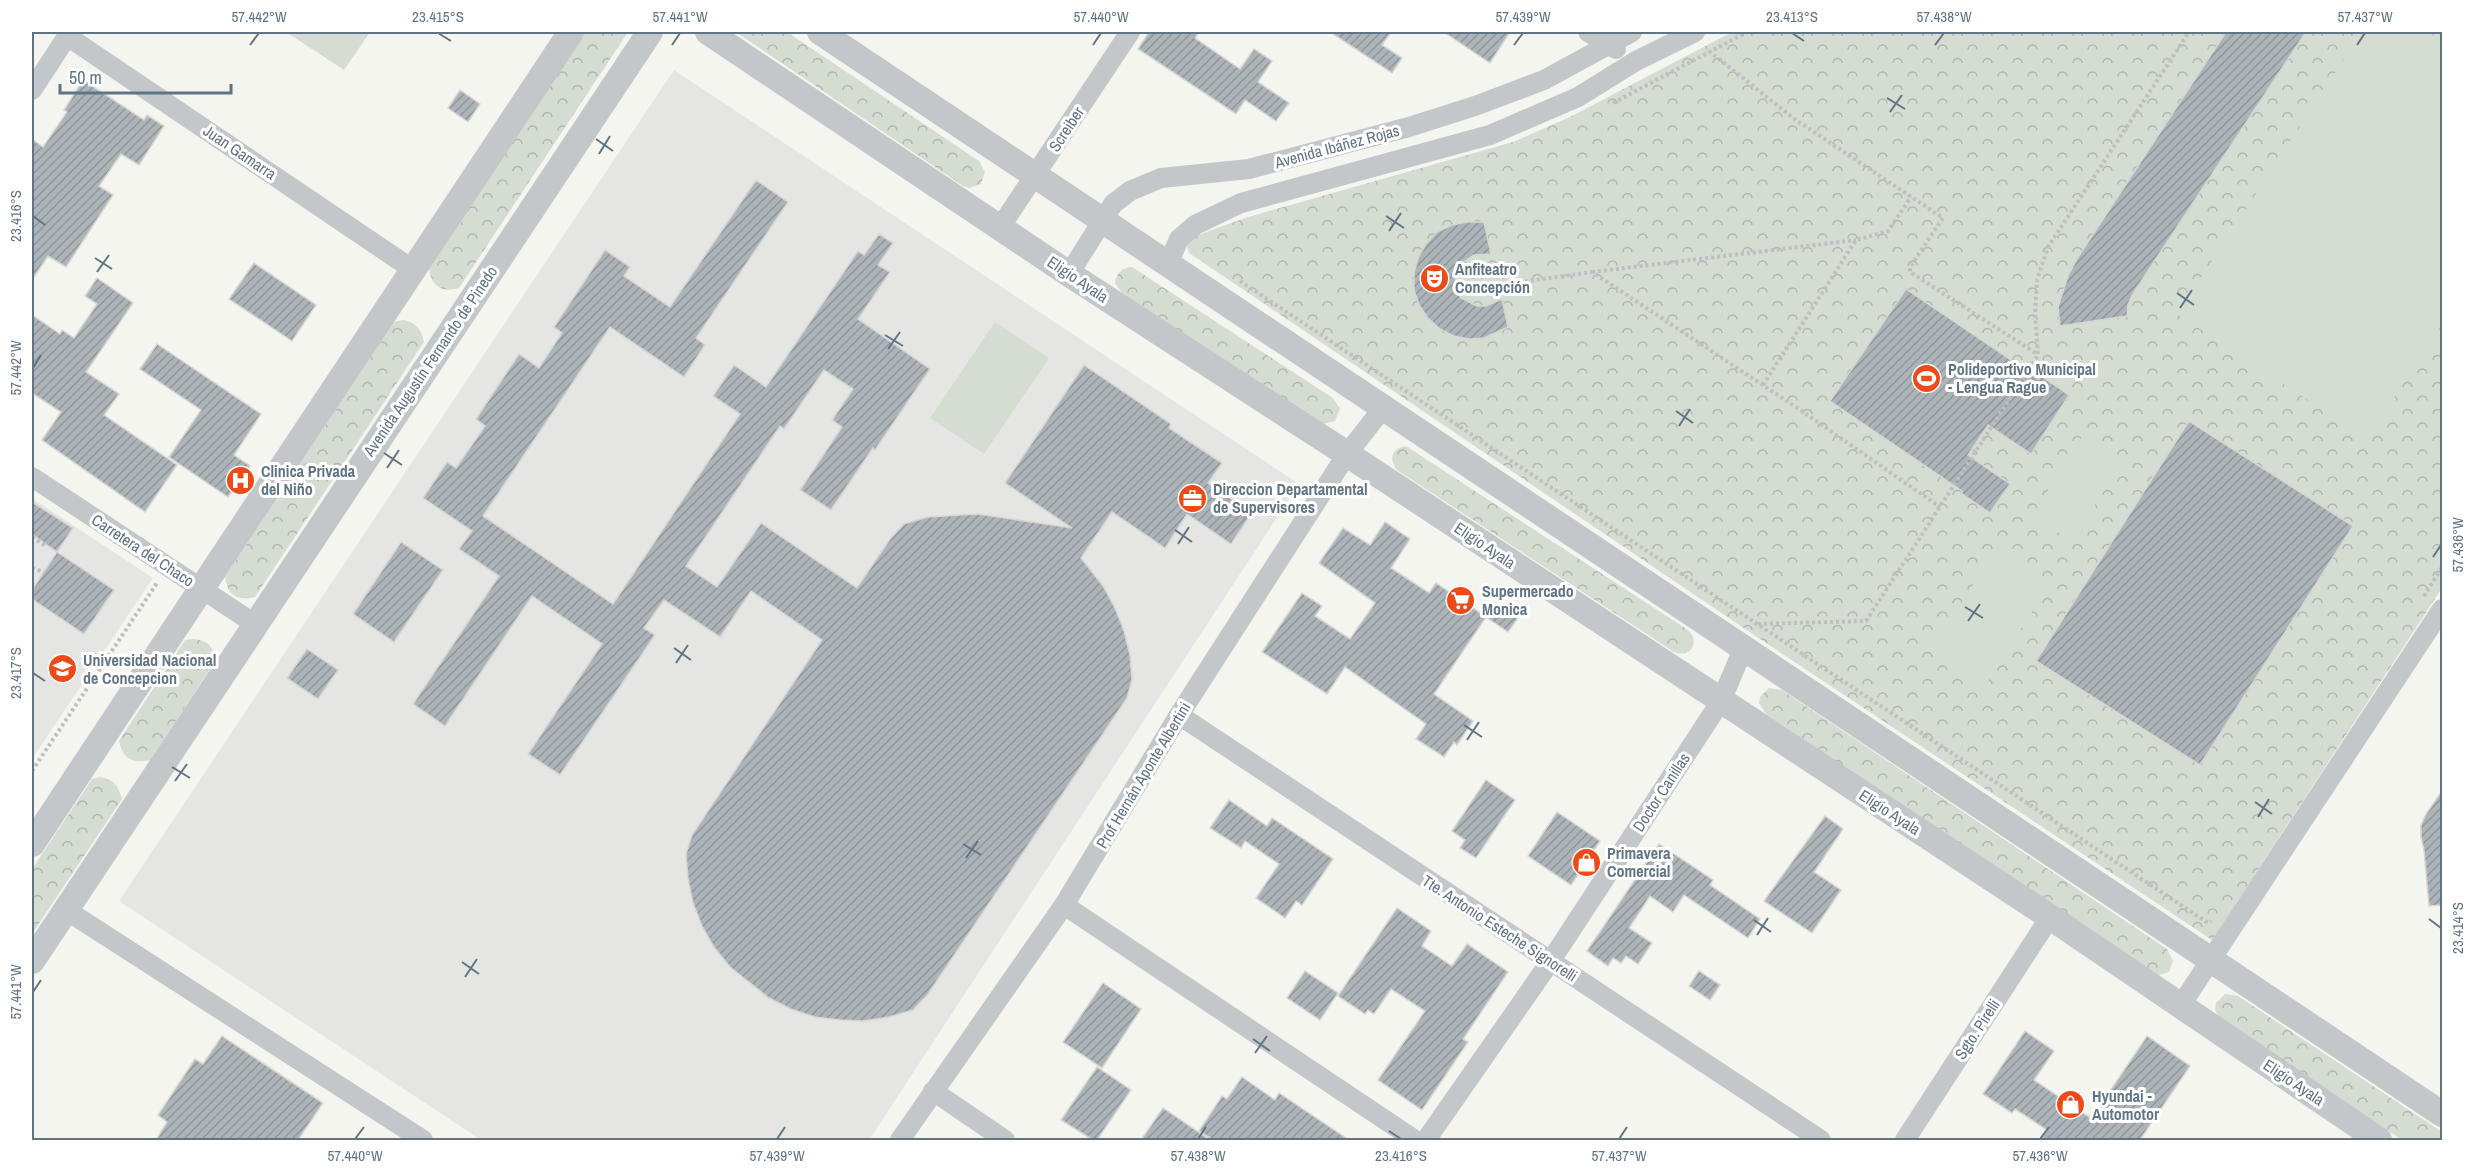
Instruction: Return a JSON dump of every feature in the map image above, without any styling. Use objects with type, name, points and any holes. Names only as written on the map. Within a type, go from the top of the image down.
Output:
[{"type":"street","points":[[32,844],[571,32]]},
{"type":"street","name":"Avenida Augustín Fernando de Pinedo","points":[[32,961],[650,32]]},
{"type":"street","name":"Eligio Ayala","points":[[708,32],[1070,274],[2050,917],[2379,1140]]},
{"type":"street","points":[[820,32],[2442,1114]]},
{"type":"street","name":"Screiber","points":[[1001,226],[1130,32]]},
{"type":"street","points":[[1588,32],[1611,38],[1636,61]]},
{"type":"street","name":"Avenida Ibáñez Rojas","points":[[1070,274],[1113,204],[1131,191],[1161,178],[1249,169],[1409,127],[1475,106],[1544,80],[1611,38],[1632,32]]},
{"type":"street","name":"Avenida Ibáñez Rojas","points":[[1168,264],[1179,239],[1195,225],[1241,203],[1490,135],[1578,97],[1636,61],[1695,32]]},
{"type":"street","points":[[32,90],[69,34]]},
{"type":"street","name":"Juan Gamarra","points":[[69,34],[412,269]]},
{"type":"street","name":"Prof Hernán Aponte Albertini","points":[[900,1140],[1064,904],[1179,716],[1347,454],[1383,408]]},
{"type":"street","name":"Carretera del Chaco","points":[[32,477],[255,624]]},
{"type":"street","points":[[2181,1005],[2442,609]]},
{"type":"street","name":"Doctor Canillas","points":[[1426,1140],[1550,962],[1721,701],[1744,647]]},
{"type":"street","name":"Tte. Antonio Esteche Signorelli","points":[[1179,716],[1821,1140]]},
{"type":"street","points":[[1064,904],[1415,1140]]},
{"type":"street","points":[[66,910],[423,1140]]},
{"type":"street","name":"Sgto. Pirelli","points":[[1905,1140],[2050,917]]},
{"type":"street","points":[[933,1091],[1005,1140]]},
{"type":"path","points":[[1610,104],[1747,32]]},
{"type":"path","points":[[1758,624],[1866,621],[2038,355],[2035,314],[2037,280],[2048,247],[2188,32]]},
{"type":"path","points":[[1709,51],[1793,118],[1943,218],[1910,267],[1910,272],[2038,355]]},
{"type":"path","points":[[1507,284],[1856,240],[1888,231],[1911,197]]},
{"type":"path","points":[[1763,385],[1856,240]]},
{"type":"path","points":[[1592,272],[1763,385],[1940,507]]},
{"type":"path","points":[[1237,278],[2206,922],[2210,923],[2217,912]]},
{"type":"path","points":[[32,537],[47,545]]},
{"type":"path","points":[[2423,597],[2442,567]]},
{"type":"path","points":[[32,568],[44,572]]},
{"type":"path","points":[[32,771],[161,577]]},
{"type":"shaded area","points":[[674,70],[1299,484],[869,1140],[481,1140],[119,901]]},
{"type":"shaded area","name":"Universidad Nacional de Concepcion","points":[[32,498],[153,578],[32,759]]},
{"type":"green space","points":[[286,32],[370,32],[344,70]]},
{"type":"green space","points":[[585,32],[628,32],[459,288],[448,290],[439,287],[430,275],[429,269]]},
{"type":"green space","points":[[736,32],[787,32],[979,161],[985,172],[981,184],[969,188],[963,186]]},
{"type":"green space","points":[[1732,32],[2442,32],[2442,588],[2212,940],[1751,633],[1189,253],[1187,246],[1195,236],[1248,217],[1513,142],[1570,117]]},
{"type":"green space","points":[[2362,32],[2428,32],[2442,41],[2442,324],[2367,439],[2177,314]]},
{"type":"green space","points":[[1132,267],[1333,398],[1340,409],[1335,421],[1323,424],[1122,293],[1115,283],[1117,276],[1125,268]]},
{"type":"green space","points":[[403,320],[417,327],[424,342],[255,597],[234,596],[228,589],[225,577],[394,322]]},
{"type":"green space","points":[[995,322],[1049,358],[984,454],[930,418]]},
{"type":"green space","points":[[2084,434],[2124,460],[2072,541],[2032,516]]},
{"type":"green space","points":[[1406,446],[1688,630],[1694,640],[1692,648],[1685,653],[1674,652],[1397,470],[1394,466],[1393,455],[1397,449]]},
{"type":"green space","points":[[1997,547],[2051,582],[1985,686],[1931,651]]},
{"type":"green space","points":[[194,639],[209,645],[216,660],[150,760],[129,759],[123,752],[119,741],[185,640]]},
{"type":"green space","points":[[1769,688],[1782,690],[2167,949],[2173,961],[2169,972],[2156,976],[2151,974],[1766,714],[1759,703],[1760,697]]},
{"type":"green space","points":[[100,777],[109,779],[115,784],[122,799],[32,934],[32,869],[92,779]]},
{"type":"green space","points":[[2225,994],[2238,996],[2442,1132],[2442,1140],[2402,1140],[2221,1020],[2215,1010],[2216,1003]]},
{"type":"building","points":[[1149,32],[1199,32],[1195,38],[1240,69],[1254,49],[1272,61],[1258,82],[1289,103],[1276,121],[1245,100],[1236,114],[1138,49]]},
{"type":"building","points":[[1330,32],[1391,32],[1382,45],[1402,58],[1392,73]]},
{"type":"building","points":[[1444,32],[1510,32],[1490,63]]},
{"type":"building","points":[[2226,32],[2306,32],[2132,295],[2127,316],[2060,326],[2058,307],[2068,276],[2077,259]]},
{"type":"building","points":[[83,80],[144,120],[147,115],[164,126],[139,165],[121,154],[99,186],[113,195],[66,267],[48,256],[32,280],[32,139],[43,147],[67,112],[64,110]]},
{"type":"building","points":[[460,90],[480,104],[468,122],[448,108]]},
{"type":"building","points":[[756,180],[788,202],[696,338],[705,345],[684,377],[610,327],[483,516],[613,604],[740,414],[713,396],[734,365],[766,387],[858,251],[864,255],[879,234],[893,243],[878,265],[890,272],[858,319],[930,369],[831,510],[800,490],[842,427],[832,420],[853,389],[824,370],[784,429],[780,426],[686,566],[717,587],[761,523],[857,588],[890,539],[904,524],[928,517],[978,514],[1072,528],[1005,483],[1084,365],[1171,424],[1169,428],[1222,463],[1208,483],[1252,513],[1231,544],[1187,514],[1165,548],[1112,512],[1081,558],[1103,586],[1124,631],[1130,655],[1132,680],[1127,698],[928,994],[913,1010],[864,1021],[815,1017],[791,1009],[769,998],[730,967],[714,947],[702,926],[693,903],[688,879],[686,854],[692,835],[822,640],[751,591],[720,637],[664,600],[644,628],[655,635],[560,775],[528,754],[602,644],[532,596],[445,726],[413,704],[499,576],[459,549],[472,531],[423,498],[447,462],[456,468],[485,426],[476,419],[519,354],[539,368],[562,333],[554,327],[605,250],[630,267],[624,276],[670,307]]},
{"type":"building","name":"Anfiteatro Concepción","points":[[1484,222],[1491,254],[1474,255],[1459,265],[1455,273],[1456,290],[1461,298],[1477,306],[1486,306],[1502,299],[1508,327],[1484,338],[1470,339],[1454,336],[1440,329],[1419,305],[1414,290],[1414,273],[1418,258],[1426,244],[1437,232],[1452,225]]},
{"type":"building","points":[[254,263],[316,305],[292,341],[229,299]]},
{"type":"building","points":[[97,278],[133,303],[86,372],[119,394],[104,415],[177,465],[145,512],[42,440],[61,412],[32,393],[32,315],[60,334],[62,330],[74,338],[97,304],[85,296]]},
{"type":"building","name":"Polideportivo Municipal - Lengua Rague","points":[[1906,289],[2039,379],[2041,376],[2069,395],[2031,454],[1988,425],[1968,455],[2010,484],[1990,513],[1961,493],[1962,491],[1830,401]]},
{"type":"building","points":[[157,344],[261,414],[234,455],[250,466],[228,497],[169,457],[201,410],[140,369]]},
{"type":"building","points":[[2189,421],[2353,526],[2200,765],[2036,661]]},
{"type":"building","points":[[32,502],[73,528],[57,552],[32,534]]},
{"type":"building","points":[[1385,522],[1410,539],[1391,568],[1429,593],[1436,583],[1486,617],[1434,694],[1473,721],[1457,745],[1454,742],[1444,757],[1416,739],[1426,724],[1345,667],[1327,694],[1262,652],[1302,593],[1322,606],[1315,616],[1350,639],[1375,603],[1319,563],[1343,528],[1370,545]]},
{"type":"building","points":[[401,542],[443,570],[394,642],[353,614]]},
{"type":"building","points":[[57,552],[114,590],[84,634],[32,599],[32,590]]},
{"type":"building","points":[[1496,603],[1518,618],[1508,632],[1486,617]]},
{"type":"building","points":[[307,649],[338,670],[318,699],[287,678]]},
{"type":"building","points":[[1486,780],[1515,800],[1476,858],[1460,848],[1465,840],[1452,831]]},
{"type":"building","points":[[2442,791],[2442,905],[2429,906],[2421,825]]},
{"type":"building","points":[[1229,800],[1267,826],[1272,818],[1333,859],[1302,905],[1296,901],[1285,918],[1256,898],[1279,864],[1245,841],[1241,848],[1210,828]]},
{"type":"building","points":[[1557,812],[1600,841],[1571,885],[1528,856]]},
{"type":"building","points":[[1825,816],[1843,829],[1814,872],[1841,890],[1812,933],[1764,901]]},
{"type":"building","points":[[1659,844],[1713,880],[1710,885],[1760,919],[1748,938],[1684,895],[1673,912],[1650,896],[1629,928],[1652,943],[1638,964],[1626,956],[1621,963],[1613,958],[1608,966],[1587,951]]},
{"type":"building","points":[[1397,908],[1431,931],[1422,946],[1452,966],[1467,944],[1508,972],[1463,1039],[1468,1042],[1422,1110],[1378,1080],[1425,1011],[1391,989],[1374,1014],[1368,1010],[1365,1014],[1338,996]]},
{"type":"building","points":[[1305,971],[1338,993],[1320,1020],[1287,998]]},
{"type":"building","points":[[1699,971],[1720,985],[1710,1000],[1689,986]]},
{"type":"building","points":[[1103,983],[1141,1009],[1102,1068],[1063,1042]]},
{"type":"building","points":[[2025,1031],[2054,1051],[2034,1080],[2089,1117],[2096,1107],[2098,1109],[2147,1036],[2190,1066],[2140,1140],[2040,1140],[2047,1130],[2015,1109],[2012,1113],[1983,1094]]},
{"type":"building","points":[[222,1036],[323,1103],[298,1140],[156,1140],[167,1122],[158,1115],[195,1059],[203,1064]]},
{"type":"building","points":[[1097,1067],[1131,1090],[1097,1140],[1093,1140],[1061,1120]]},
{"type":"building","points":[[1242,1077],[1275,1100],[1279,1093],[1349,1140],[1213,1140],[1199,1131],[1222,1096],[1227,1099]]},
{"type":"building","points":[[1163,1108],[1210,1140],[1141,1140]]},
{"type":"place","name":"Anfiteatro Concepción","points":[[1434,278]]},
{"type":"place","name":"Polideportivo Municipal - Lengua Rague","points":[[1927,378]]},
{"type":"place","name":"Clinica Privada del Niño","points":[[240,480]]},
{"type":"place","name":"Direccion Departamental de Supervisores","points":[[1192,498]]},
{"type":"place","name":"Supermercado Monica","points":[[1461,600]]},
{"type":"place","name":"Universidad Nacional de Concepcion","points":[[62,669]]},
{"type":"place","name":"Primavera Comercial","points":[[1586,862]]},
{"type":"place","name":"Hyundai - Automotor","points":[[2071,1105]]}]
